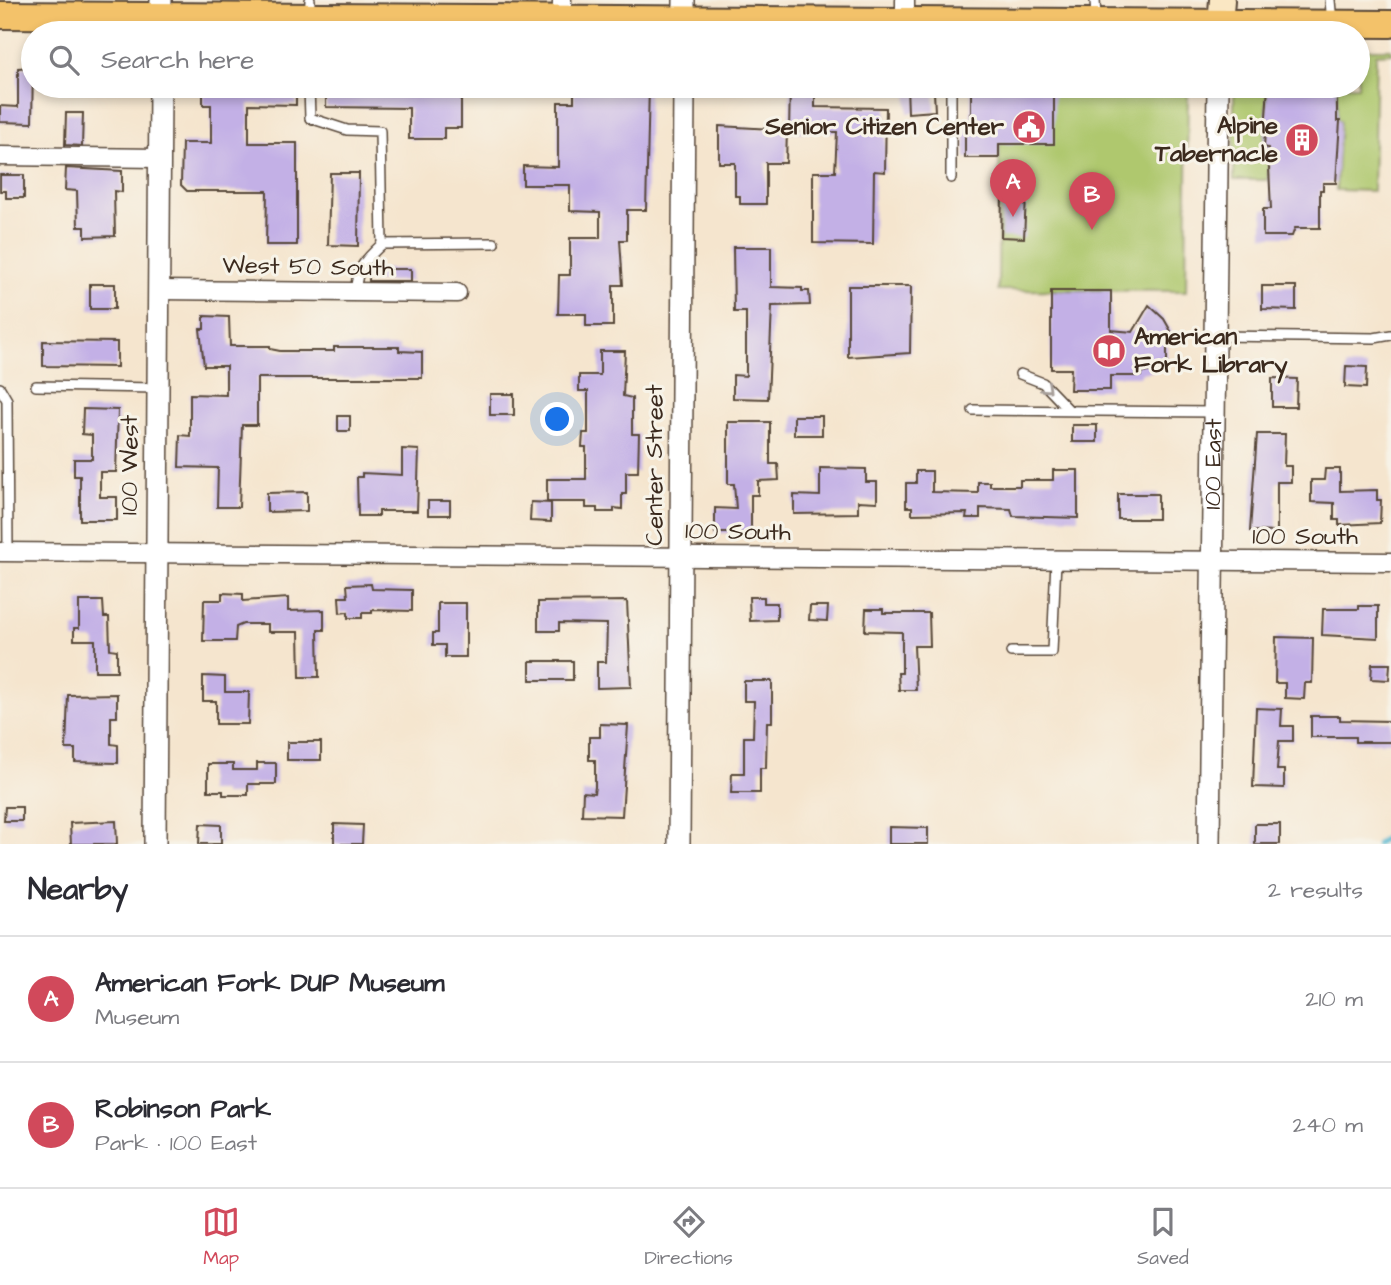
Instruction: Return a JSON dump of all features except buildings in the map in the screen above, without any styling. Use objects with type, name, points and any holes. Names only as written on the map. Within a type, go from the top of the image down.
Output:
[{"type":"main road","points":[[3,10],[161,17],[562,9],[684,17],[905,11],[933,21]]},
{"type":"main road","points":[[1011,21],[1096,11],[1221,19],[1331,12],[1391,24]]},
{"type":"street","name":"100 West","points":[[155,844],[160,98]]},
{"type":"street","name":"Center Street","points":[[680,844],[684,98]]},
{"type":"street","name":"100 East","points":[[1209,844],[1218,98]]},
{"type":"street","points":[[0,156],[159,158]]},
{"type":"street","name":"West 50 South","points":[[158,289],[457,293]]},
{"type":"street","name":"100 South","points":[[4,552],[1391,562]]},
{"type":"lane","points":[[309,98],[310,118],[347,130],[380,131],[382,244]]},
{"type":"lane","points":[[951,98],[951,178]]},
{"type":"lane","points":[[356,292],[355,280],[362,264],[382,244],[494,243]]},
{"type":"lane","points":[[1215,336],[1374,338],[1391,335]]},
{"type":"lane","points":[[1020,374],[1043,383],[1069,410]]},
{"type":"lane","points":[[36,386],[157,388]]},
{"type":"lane","points":[[0,387],[6,400],[4,552]]},
{"type":"lane","points":[[973,410],[1214,412]]},
{"type":"lane","points":[[1011,652],[1052,652],[1056,560]]},
{"type":"green space","points":[[1370,49],[1391,49],[1391,53],[1376,54],[1373,191],[1336,190],[1340,121],[1337,121],[1337,98],[1370,98]]},
{"type":"green space","points":[[1000,98],[1188,98],[1186,291],[998,290]]},
{"type":"green space","points":[[1234,98],[1267,98],[1264,147],[1268,148],[1268,180],[1234,180]]},
{"type":"waterway","points":[[1377,844],[1391,833]]},
{"type":"place","name":"Senior Citizen Center","points":[[1029,127]]},
{"type":"place","name":"Alpine Tabernacle","points":[[1302,140]]},
{"type":"place","name":"American Fork DUP Museum","points":[[1013,217]]},
{"type":"place","name":"Robinson Park","points":[[1092,230]]},
{"type":"place","name":"American Fork Library","points":[[1109,351]]}]
